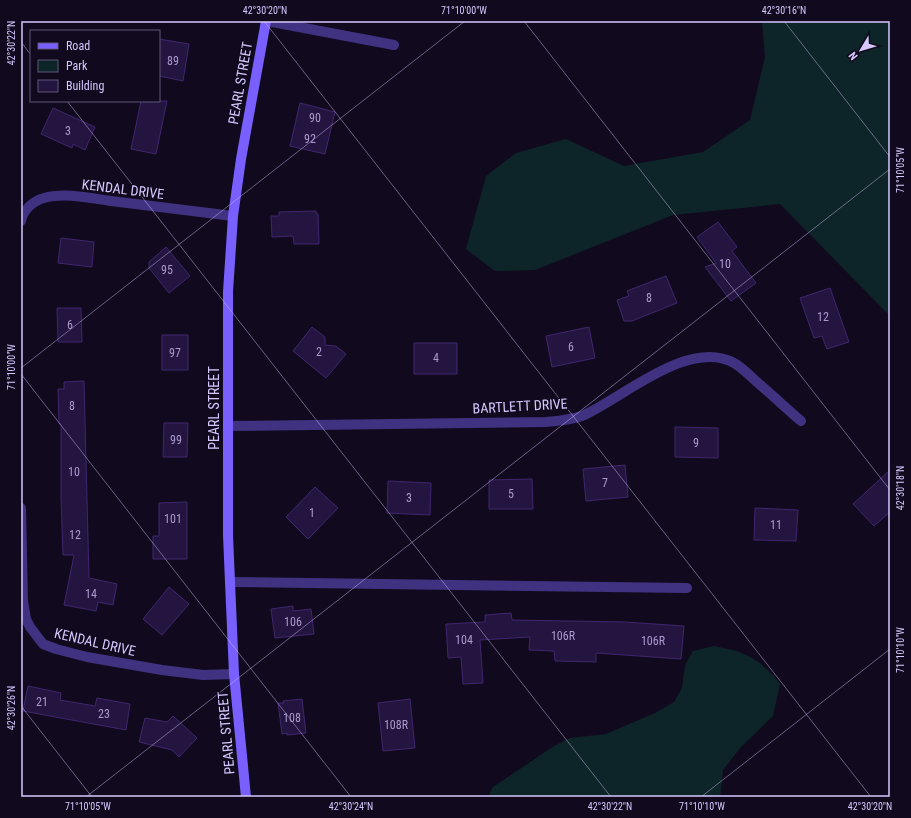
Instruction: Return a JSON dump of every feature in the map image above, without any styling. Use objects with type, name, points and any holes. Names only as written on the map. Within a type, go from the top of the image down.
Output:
[{"type":"street","points":[[266,21],[394,45]]},
{"type":"street","name":"PEARL STREET","points":[[246,797],[234,674],[228,534],[228,292],[233,216],[241,160],[266,21]]},
{"type":"street","name":"KENDAL DRIVE","points":[[21,221],[22,216],[33,203],[44,197],[54,196],[86,198],[233,216]]},
{"type":"street","name":"BARTLETT DRIVE","points":[[228,426],[562,421],[590,412],[662,370],[684,361],[703,358],[717,358],[734,364],[801,421]]},
{"type":"street","name":"KENDAL DRIVE","points":[[21,508],[23,601],[26,619],[38,639],[43,644],[87,657],[162,670],[203,674],[234,674]]},
{"type":"street","points":[[230,582],[687,588]]},
{"type":"green space","points":[[762,21],[890,21],[890,316],[780,204],[673,215],[535,270],[495,271],[466,249],[486,176],[516,153],[566,139],[624,166],[703,152],[750,120],[765,57]]},
{"type":"green space","points":[[714,646],[736,651],[757,661],[772,674],[780,684],[773,716],[741,747],[723,770],[720,797],[492,797],[489,794],[493,787],[554,746],[570,738],[606,734],[655,713],[674,702],[682,688],[685,665],[693,651]]},
{"type":"building","points":[[160,39],[189,44],[183,81],[160,76]]},
{"type":"building","points":[[167,101],[156,154],[131,149],[141,102]]},
{"type":"building","points":[[300,103],[335,112],[325,154],[290,146]]},
{"type":"building","points":[[53,108],[95,127],[85,150],[73,144],[72,148],[41,134]]},
{"type":"building","points":[[316,211],[316,214],[318,214],[319,244],[294,244],[293,236],[272,237],[271,216],[279,216],[279,212]]},
{"type":"building","points":[[718,222],[737,247],[732,251],[756,283],[731,301],[705,267],[716,263],[697,237]]},
{"type":"building","points":[[61,238],[94,242],[92,267],[58,263]]},
{"type":"building","points":[[166,247],[190,276],[169,293],[149,268],[149,262]]},
{"type":"building","points":[[666,276],[677,303],[632,321],[624,321],[617,300],[629,296],[627,291]]},
{"type":"building","points":[[830,288],[849,342],[827,349],[822,336],[814,338],[800,298]]},
{"type":"building","points":[[57,308],[81,308],[82,342],[58,342]]},
{"type":"building","points":[[312,327],[325,337],[325,345],[336,346],[346,354],[326,378],[293,351]]},
{"type":"building","points":[[589,327],[595,358],[552,367],[546,336]]},
{"type":"building","points":[[162,335],[188,335],[188,370],[162,370]]},
{"type":"building","points":[[414,343],[457,343],[457,374],[414,374]]},
{"type":"building","points":[[84,381],[89,578],[117,584],[113,605],[98,602],[96,611],[64,605],[74,555],[63,555],[61,424],[59,424],[58,389],[64,389],[64,382]]},
{"type":"building","points":[[164,423],[188,423],[187,457],[163,457]]},
{"type":"building","points":[[675,427],[718,428],[718,458],[675,457]]},
{"type":"building","points":[[625,465],[628,497],[586,501],[583,469]]},
{"type":"building","points":[[890,470],[890,512],[874,526],[853,504]]},
{"type":"building","points":[[532,479],[533,509],[489,509],[489,480]]},
{"type":"building","points":[[388,481],[431,483],[430,515],[387,513]]},
{"type":"building","points":[[315,487],[338,508],[308,539],[286,517]]},
{"type":"building","points":[[187,502],[187,559],[153,559],[153,536],[159,536],[159,503]]},
{"type":"building","points":[[755,508],[798,510],[796,541],[754,540]]},
{"type":"building","points":[[169,587],[189,604],[162,635],[143,619]]},
{"type":"building","points":[[293,606],[293,611],[311,609],[314,634],[275,638],[271,609]]},
{"type":"building","points":[[511,613],[512,620],[625,622],[684,626],[681,659],[596,653],[596,662],[555,661],[554,651],[529,650],[530,637],[480,640],[483,683],[463,684],[461,657],[448,658],[446,624],[485,622],[485,615]]},
{"type":"building","points":[[28,686],[61,693],[60,700],[95,706],[97,698],[130,704],[126,730],[23,711]]},
{"type":"building","points":[[302,699],[306,733],[287,735],[287,733],[282,734],[278,703]]},
{"type":"building","points":[[410,699],[415,748],[383,751],[378,703]]},
{"type":"building","points":[[173,716],[197,738],[179,757],[172,750],[139,742],[145,718],[167,722]]}]
